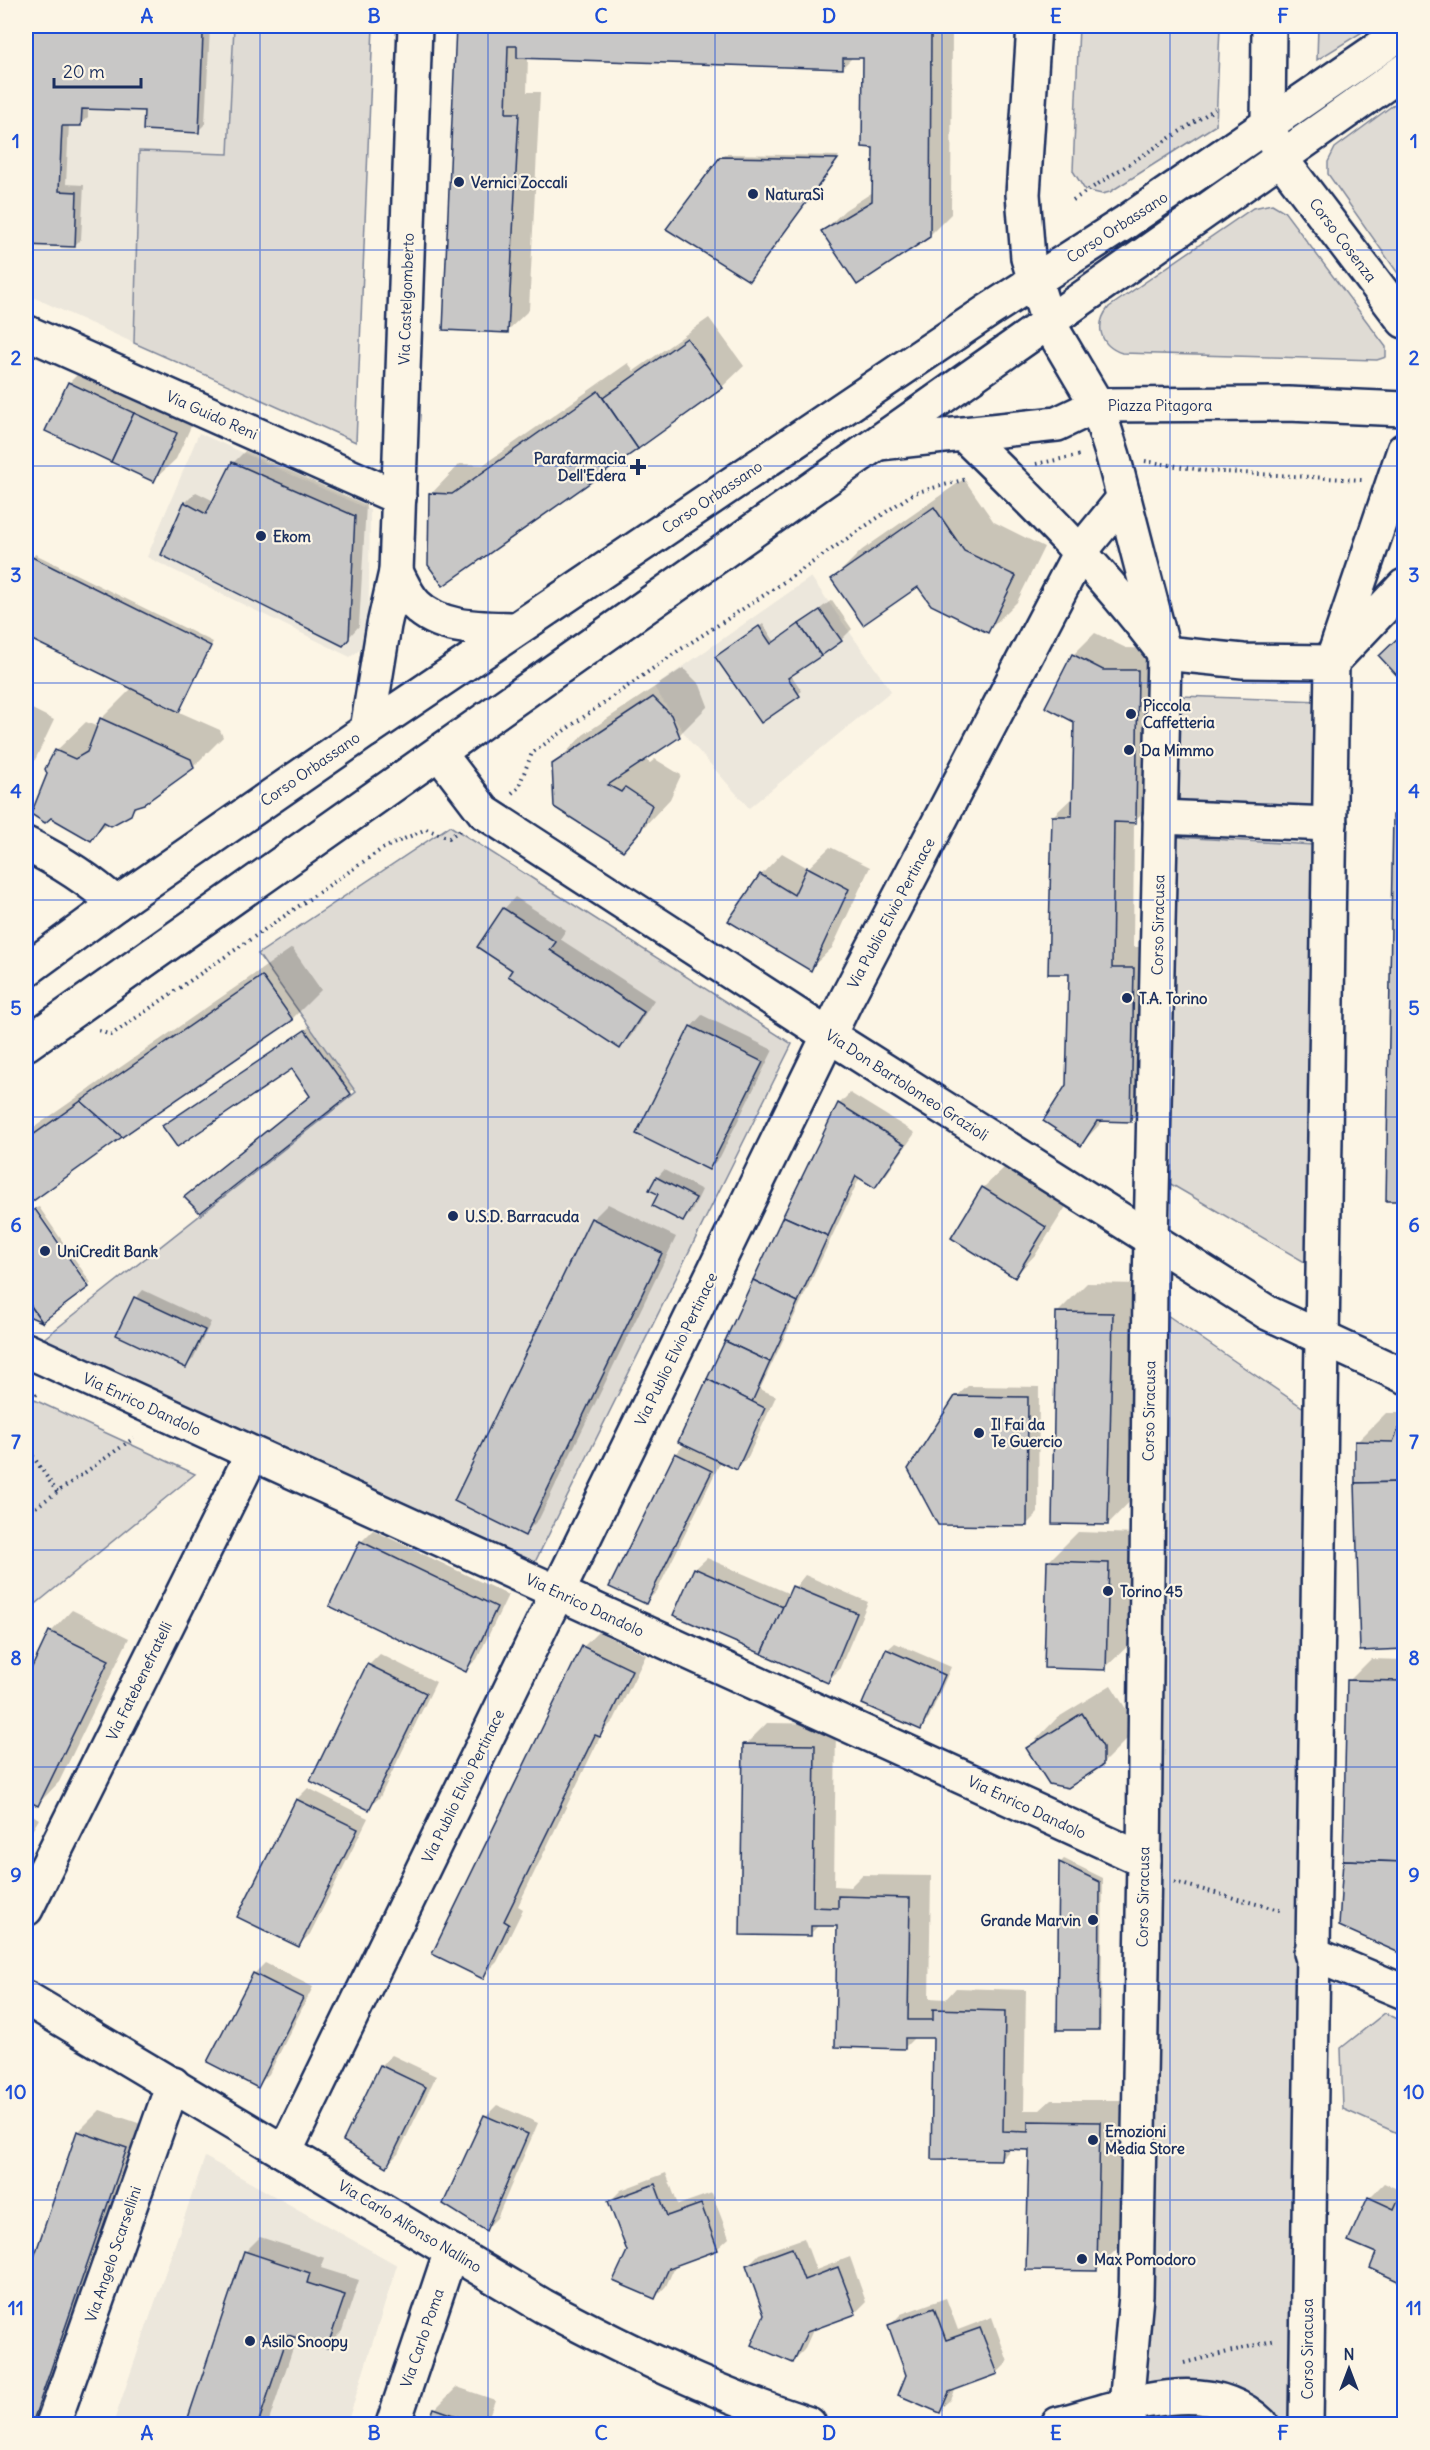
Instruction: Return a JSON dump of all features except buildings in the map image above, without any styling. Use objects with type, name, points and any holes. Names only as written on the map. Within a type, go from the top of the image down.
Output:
[{"type":"street","name":"Via Castelgomberto","points":[[367,730],[384,625],[396,572],[415,26]]},
{"type":"street","name":"Piazza Pitagora","points":[[1034,26],[1023,194],[1023,228],[1033,281],[1048,322],[1097,405],[1310,405],[1404,409]]},
{"type":"street","points":[[1269,26],[1268,125],[1281,159]]},
{"type":"street","name":"Corso Orbassano","points":[[26,970],[116,904],[515,629],[1033,281],[1126,222],[1404,31]]},
{"type":"street","points":[[26,1044],[440,754],[1404,71]]},
{"type":"street","name":"Corso Cosenza","points":[[1281,159],[1404,321]]},
{"type":"street","name":"Via Guido Reni","points":[[26,332],[399,498]]},
{"type":"street","points":[[879,443],[1057,424],[1097,405]]},
{"type":"street","name":"Corso Siracusa","points":[[1097,405],[1113,456],[1164,653],[1151,1239],[1144,1871],[1136,2296],[1128,2415]]},
{"type":"street","points":[[964,435],[1080,552],[1127,604],[1164,653],[1243,661],[1332,662],[1404,586]]},
{"type":"street","name":"Corso Siracusa","points":[[1306,2424],[1311,1953],[1332,662],[1404,450]]},
{"type":"street","points":[[1080,552],[1124,498]]},
{"type":"street","name":"Via Publio Elvio Pertinace","points":[[285,2152],[829,1035],[1080,552]]},
{"type":"street","points":[[396,572],[416,604],[430,615],[451,623],[472,627],[515,629]]},
{"type":"street","name":"Via Don Bartolomeo Grazioli","points":[[440,754],[484,812],[829,1035],[1268,1313],[1404,1376]]},
{"type":"street","points":[[1160,817],[1330,824]]},
{"type":"street","points":[[26,844],[55,859],[101,890],[116,904]]},
{"type":"street","name":"Via Enrico Dandolo","points":[[26,1350],[557,1593],[1144,1871]]},
{"type":"street","name":"Via Fatebenefratelli","points":[[26,1909],[252,1454]]},
{"type":"street","points":[[1311,1953],[1404,1992]]},
{"type":"street","name":"Via Carlo Alfonso Nallino","points":[[26,1998],[451,2251],[609,2342],[770,2419],[809,2424]]},
{"type":"street","name":"Via Angelo Scarsellini","points":[[53,2424],[173,2084]]},
{"type":"street","name":"Via Carlo Poma","points":[[393,2424],[451,2251]]},
{"type":"street","points":[[1058,2424],[1128,2415],[1179,2396],[1203,2398],[1229,2404],[1261,2424]]},
{"type":"path","points":[[1073,200],[1215,109]]},
{"type":"path","points":[[1001,471],[1086,454],[1217,472],[1315,479],[1393,481]]},
{"type":"path","points":[[26,1402],[37,1394]]},
{"type":"path","points":[[26,1514],[134,1438]]},
{"type":"path","points":[[26,1446],[57,1491]]},
{"type":"path","points":[[26,1458],[31,1454]]},
{"type":"path","points":[[1144,1871],[1176,1882],[1312,1918]]},
{"type":"path","points":[[1179,2365],[1290,2337],[1307,2337]]},
{"type":"shaded area","points":[[26,26],[234,26],[228,154],[139,151],[134,343],[26,294]]},
{"type":"shaded area","points":[[234,26],[373,26],[356,442],[134,343],[139,151],[228,154]]},
{"type":"shaded area","points":[[1079,26],[1220,26],[1216,125],[1110,192],[1102,194],[1085,190],[1073,171]]},
{"type":"shaded area","points":[[1318,26],[1372,26],[1317,60]]},
{"type":"shaded area","points":[[1404,97],[1404,282],[1328,174],[1328,162],[1335,148]]},
{"type":"shaded area","points":[[1272,204],[1284,211],[1386,347],[1386,357],[1377,360],[1122,353],[1104,340],[1102,321],[1109,307],[1253,208]]},
{"type":"shaded area","name":"Ekom","points":[[199,433],[370,510],[368,644],[350,657],[147,557]]},
{"type":"shaded area","points":[[811,577],[891,691],[749,808],[688,739],[654,687]]},
{"type":"shaded area","points":[[1180,696],[1320,701],[1316,808],[1177,804]]},
{"type":"shaded area","name":"U.S.D. Barracuda","points":[[450,826],[792,1044],[535,1562],[42,1340],[356,1092],[258,954]]},
{"type":"shaded area","points":[[1176,837],[1314,845],[1308,1264],[1169,1183]]},
{"type":"shaded area","points":[[1167,1315],[1305,1409],[1289,2421],[1283,2424],[1145,2392]]},
{"type":"shaded area","points":[[26,1396],[195,1474],[26,1612]]},
{"type":"shaded area","points":[[1385,2013],[1404,2022],[1404,2136],[1343,2109],[1341,2048]]},
{"type":"shaded area","points":[[205,2157],[397,2265],[347,2424],[113,2424]]},
{"type":"shaded area","points":[[1200,2410],[1236,2424],[1147,2424],[1145,2416]]},
{"type":"place","name":"Vernici Zoccali","points":[[459,182]]},
{"type":"place","name":"NaturaSì","points":[[753,194]]},
{"type":"place","name":"Parafarmacia Dell'Edera","points":[[638,467]]},
{"type":"place","name":"Ekom","points":[[261,536]]},
{"type":"place","name":"Piccola Caffetteria","points":[[1131,714]]},
{"type":"place","name":"Da Mimmo","points":[[1129,750]]},
{"type":"place","name":"T.A. Torino","points":[[1127,998]]},
{"type":"place","name":"U.S.D. Barracuda","points":[[453,1216]]},
{"type":"place","name":"UniCredit Bank","points":[[45,1251]]},
{"type":"place","name":"Il Fai da Te Guercio","points":[[979,1433]]},
{"type":"place","name":"Torino 45","points":[[1108,1591]]},
{"type":"place","name":"Grande Marvin","points":[[1093,1920]]},
{"type":"place","name":"Emozioni Media Store","points":[[1093,2140]]},
{"type":"place","name":"Max Pomodoro","points":[[1082,2259]]},
{"type":"place","name":"Asilo Snoopy","points":[[250,2341]]}]
